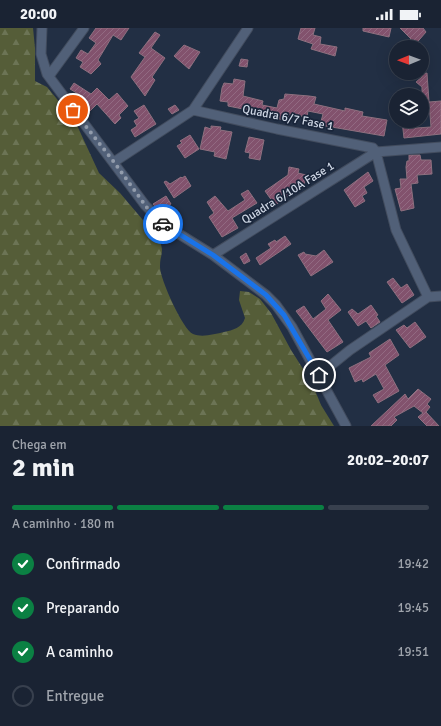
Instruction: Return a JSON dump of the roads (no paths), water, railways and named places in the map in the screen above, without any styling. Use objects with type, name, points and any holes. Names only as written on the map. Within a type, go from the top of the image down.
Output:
[{"type":"street","points":[[42,28],[41,54],[48,76],[153,216],[163,224],[213,255],[257,288],[276,305],[292,327],[346,426]]},
{"type":"street","points":[[48,76],[84,28]]},
{"type":"street","points":[[114,162],[193,110],[248,28]]},
{"type":"street","name":"Quadra 6/7 Fase 1","points":[[193,110],[277,129],[371,147],[376,152]]},
{"type":"street","points":[[428,297],[396,230],[376,152],[441,147]]},
{"type":"street","name":"Quadra 6/10A Fase 1","points":[[213,255],[376,152]]},
{"type":"street","points":[[319,375],[350,350],[428,297],[441,296]]}]
